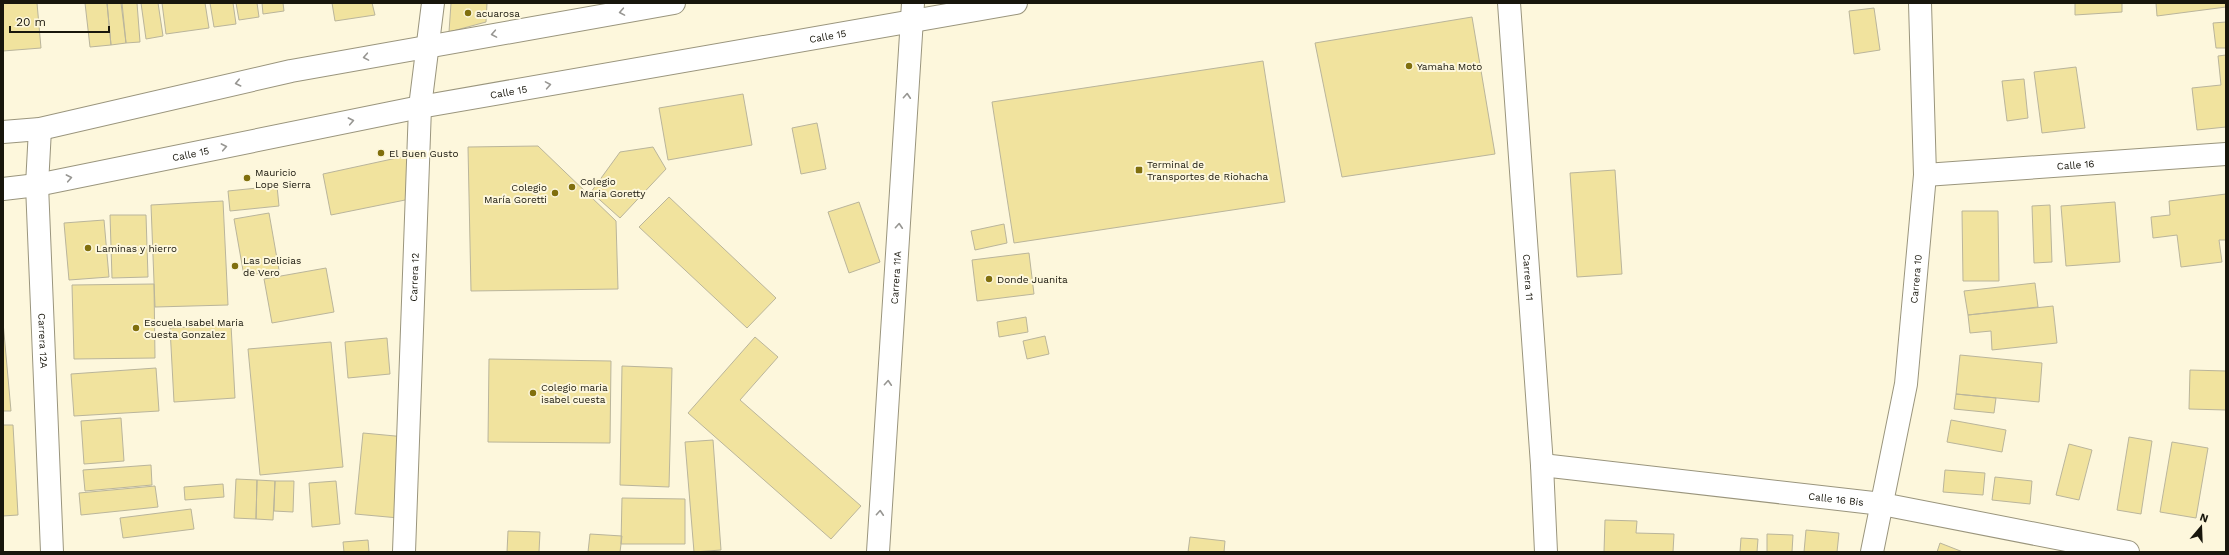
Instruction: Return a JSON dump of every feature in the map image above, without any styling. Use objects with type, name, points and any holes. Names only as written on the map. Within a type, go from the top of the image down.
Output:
[{"type":"main road","name":"Carrera 12","points":[[404,552],[420,107],[433,3]]},
{"type":"main road","points":[[3,132],[40,129],[291,71],[428,45],[674,3]]},
{"type":"main road","name":"Calle 15","points":[[3,189],[37,184],[420,107],[912,12],[1016,3]]},
{"type":"main road","name":"Carrera 11","points":[[1509,3],[1542,465],[1546,552]]},
{"type":"main road","name":"Carrera 10","points":[[1872,552],[1906,384],[1925,175],[1920,3]]},
{"type":"main road","name":"Carrera 11A","points":[[878,552],[912,12]]},
{"type":"main road","name":"Carrera 12A","points":[[40,129],[37,184],[52,552]]},
{"type":"main road","name":"Calle 16","points":[[1925,175],[2226,154]]},
{"type":"main road","name":"Calle 16 Bis","points":[[1542,465],[1882,504],[2128,552]]},
{"type":"building","points":[[3,3],[37,3],[41,48],[3,51]]},
{"type":"building","points":[[85,3],[107,3],[111,45],[90,47]]},
{"type":"building","points":[[107,3],[121,3],[126,43],[111,45]]},
{"type":"building","points":[[122,3],[137,3],[140,42],[126,43]]},
{"type":"building","points":[[141,3],[158,3],[163,36],[146,39]]},
{"type":"building","points":[[162,3],[205,3],[209,28],[166,34]]},
{"type":"building","points":[[210,3],[233,3],[236,24],[214,27]]},
{"type":"building","points":[[236,3],[257,3],[259,17],[239,20]]},
{"type":"building","points":[[262,3],[283,3],[284,11],[263,14]]},
{"type":"building","points":[[332,3],[372,3],[375,15],[335,21]]},
{"type":"building","name":"acuarosa","points":[[451,3],[487,3],[486,22],[449,32]]},
{"type":"building","points":[[2075,3],[2122,3],[2122,12],[2075,15]]},
{"type":"building","points":[[2156,3],[2226,3],[2226,7],[2157,16]]},
{"type":"building","points":[[1874,8],[1880,50],[1854,54],[1849,11]]},
{"type":"building","points":[[1472,17],[1495,154],[1342,177],[1315,43]]},
{"type":"building","points":[[2226,22],[2226,48],[2216,48],[2213,23]]},
{"type":"building","points":[[2226,55],[2226,127],[2197,130],[2192,88],[2221,85],[2218,56]]},
{"type":"building","points":[[1263,61],[1285,202],[1014,243],[992,102]]},
{"type":"building","points":[[2076,67],[2085,128],[2042,133],[2034,72]]},
{"type":"building","points":[[2024,79],[2028,118],[2007,121],[2002,81]]},
{"type":"building","points":[[743,94],[752,145],[668,160],[659,108]]},
{"type":"building","points":[[817,123],[826,169],[801,174],[792,128]]},
{"type":"building","points":[[538,146],[616,221],[618,289],[471,291],[468,147]]},
{"type":"building","points":[[653,147],[666,169],[620,218],[591,192],[620,152]]},
{"type":"building","points":[[406,156],[415,198],[331,215],[323,174]]},
{"type":"building","points":[[1615,170],[1622,274],[1577,277],[1570,173]]},
{"type":"building","points":[[277,186],[279,206],[230,211],[228,191]]},
{"type":"building","points":[[2226,194],[2226,240],[2219,240],[2222,262],[2181,267],[2177,235],[2153,238],[2151,217],[2170,215],[2169,201]]},
{"type":"building","points":[[669,197],[776,298],[747,328],[639,227]]},
{"type":"building","points":[[223,201],[228,305],[155,307],[151,205]]},
{"type":"building","points":[[859,202],[880,262],[849,273],[828,212]]},
{"type":"building","points":[[2115,202],[2120,262],[2066,266],[2061,206]]},
{"type":"building","points":[[2050,205],[2052,262],[2034,263],[2032,206]]},
{"type":"building","points":[[1962,211],[1998,211],[1999,281],[1963,281]]},
{"type":"building","points":[[269,213],[279,270],[244,276],[234,219]]},
{"type":"building","points":[[110,215],[146,215],[148,277],[112,278]]},
{"type":"building","points":[[104,220],[109,277],[69,280],[64,223]]},
{"type":"building","points":[[1004,224],[1007,243],[975,250],[971,231]]},
{"type":"building","points":[[1029,253],[1034,294],[977,301],[972,260]]},
{"type":"building","points":[[326,268],[334,312],[272,323],[264,279]]},
{"type":"building","points":[[2035,283],[2038,307],[1968,315],[1964,291]]},
{"type":"building","points":[[154,284],[155,358],[74,359],[72,285]]},
{"type":"building","points":[[2053,306],[2057,343],[1992,350],[1991,331],[1970,333],[1968,315]]},
{"type":"building","points":[[1026,317],[1028,332],[999,337],[997,322]]},
{"type":"building","points":[[3,322],[11,411],[3,411]]},
{"type":"building","points":[[231,325],[235,398],[174,402],[170,328]]},
{"type":"building","points":[[1045,336],[1049,354],[1027,359],[1023,341]]},
{"type":"building","points":[[755,337],[778,357],[740,400],[861,506],[831,539],[688,413]]},
{"type":"building","points":[[387,338],[390,374],[348,378],[345,342]]},
{"type":"building","points":[[331,342],[343,467],[260,475],[248,349]]},
{"type":"building","points":[[1960,355],[2042,363],[2039,402],[1956,394]]},
{"type":"building","points":[[489,359],[611,361],[610,443],[488,442]]},
{"type":"building","points":[[622,366],[672,368],[669,487],[620,485]]},
{"type":"building","points":[[156,368],[159,411],[74,416],[71,374]]},
{"type":"building","points":[[2190,370],[2226,371],[2226,410],[2189,409]]},
{"type":"building","points":[[1956,394],[1996,398],[1994,413],[1954,409]]},
{"type":"building","points":[[121,418],[124,461],[84,464],[81,421]]},
{"type":"building","points":[[1951,420],[2006,430],[2002,452],[1947,442]]},
{"type":"building","points":[[3,425],[13,425],[18,515],[3,516]]},
{"type":"building","points":[[363,433],[406,437],[399,518],[355,514]]},
{"type":"building","points":[[2129,437],[2152,441],[2141,514],[2117,510]]},
{"type":"building","points":[[713,440],[721,550],[694,552],[685,442]]},
{"type":"building","points":[[2172,442],[2208,448],[2196,518],[2160,512]]},
{"type":"building","points":[[2069,444],[2092,450],[2079,500],[2056,495]]},
{"type":"building","points":[[151,465],[152,485],[85,491],[83,470]]},
{"type":"building","points":[[1945,470],[1985,473],[1983,495],[1943,492]]},
{"type":"building","points":[[1995,477],[2032,481],[2030,504],[1992,500]]},
{"type":"building","points":[[236,479],[257,480],[256,519],[234,518]]},
{"type":"building","points":[[257,480],[275,481],[273,520],[256,519]]},
{"type":"building","points":[[275,481],[294,481],[293,512],[274,511]]},
{"type":"building","points":[[336,481],[340,524],[312,527],[309,483]]},
{"type":"building","points":[[223,484],[224,497],[185,500],[184,487]]},
{"type":"building","points":[[155,486],[158,507],[81,515],[79,493]]},
{"type":"building","points":[[622,498],[685,499],[685,544],[621,544]]},
{"type":"building","points":[[191,509],[194,529],[123,538],[120,518]]},
{"type":"building","points":[[1605,520],[1637,521],[1636,533],[1674,534],[1673,552],[1604,552]]},
{"type":"building","points":[[1806,530],[1839,533],[1837,552],[1804,552]]},
{"type":"building","points":[[508,531],[540,532],[539,552],[507,552]]},
{"type":"building","points":[[590,534],[622,536],[620,552],[588,552]]},
{"type":"building","points":[[1767,534],[1793,535],[1792,552],[1767,552]]},
{"type":"building","points":[[1190,537],[1225,541],[1224,552],[1188,552]]},
{"type":"building","points":[[1741,538],[1758,539],[1757,552],[1740,552]]},
{"type":"building","points":[[368,540],[369,552],[344,552],[343,542]]},
{"type":"building","points":[[1940,543],[1963,552],[1937,552]]},
{"type":"place","name":"acuarosa","points":[[468,13]]},
{"type":"place","name":"Yamaha Moto","points":[[1409,66]]},
{"type":"place","name":"El Buen Gusto","points":[[381,153]]},
{"type":"place","name":"Terminal de Transportes de Riohacha","points":[[1139,170]]},
{"type":"place","name":"Mauricio Lope Sierra","points":[[247,178]]},
{"type":"place","name":"Colegio Maria Goretty","points":[[572,187]]},
{"type":"place","name":"Colegio María Goretti","points":[[555,193]]},
{"type":"place","name":"Laminas y hierro","points":[[88,248]]},
{"type":"place","name":"Las Delicias de Vero","points":[[235,266]]},
{"type":"place","name":"Donde Juanita","points":[[989,279]]},
{"type":"place","name":"Escuela Isabel Maria Cuesta Gonzalez","points":[[136,328]]},
{"type":"place","name":"Colegio maria isabel cuesta","points":[[533,393]]}]
